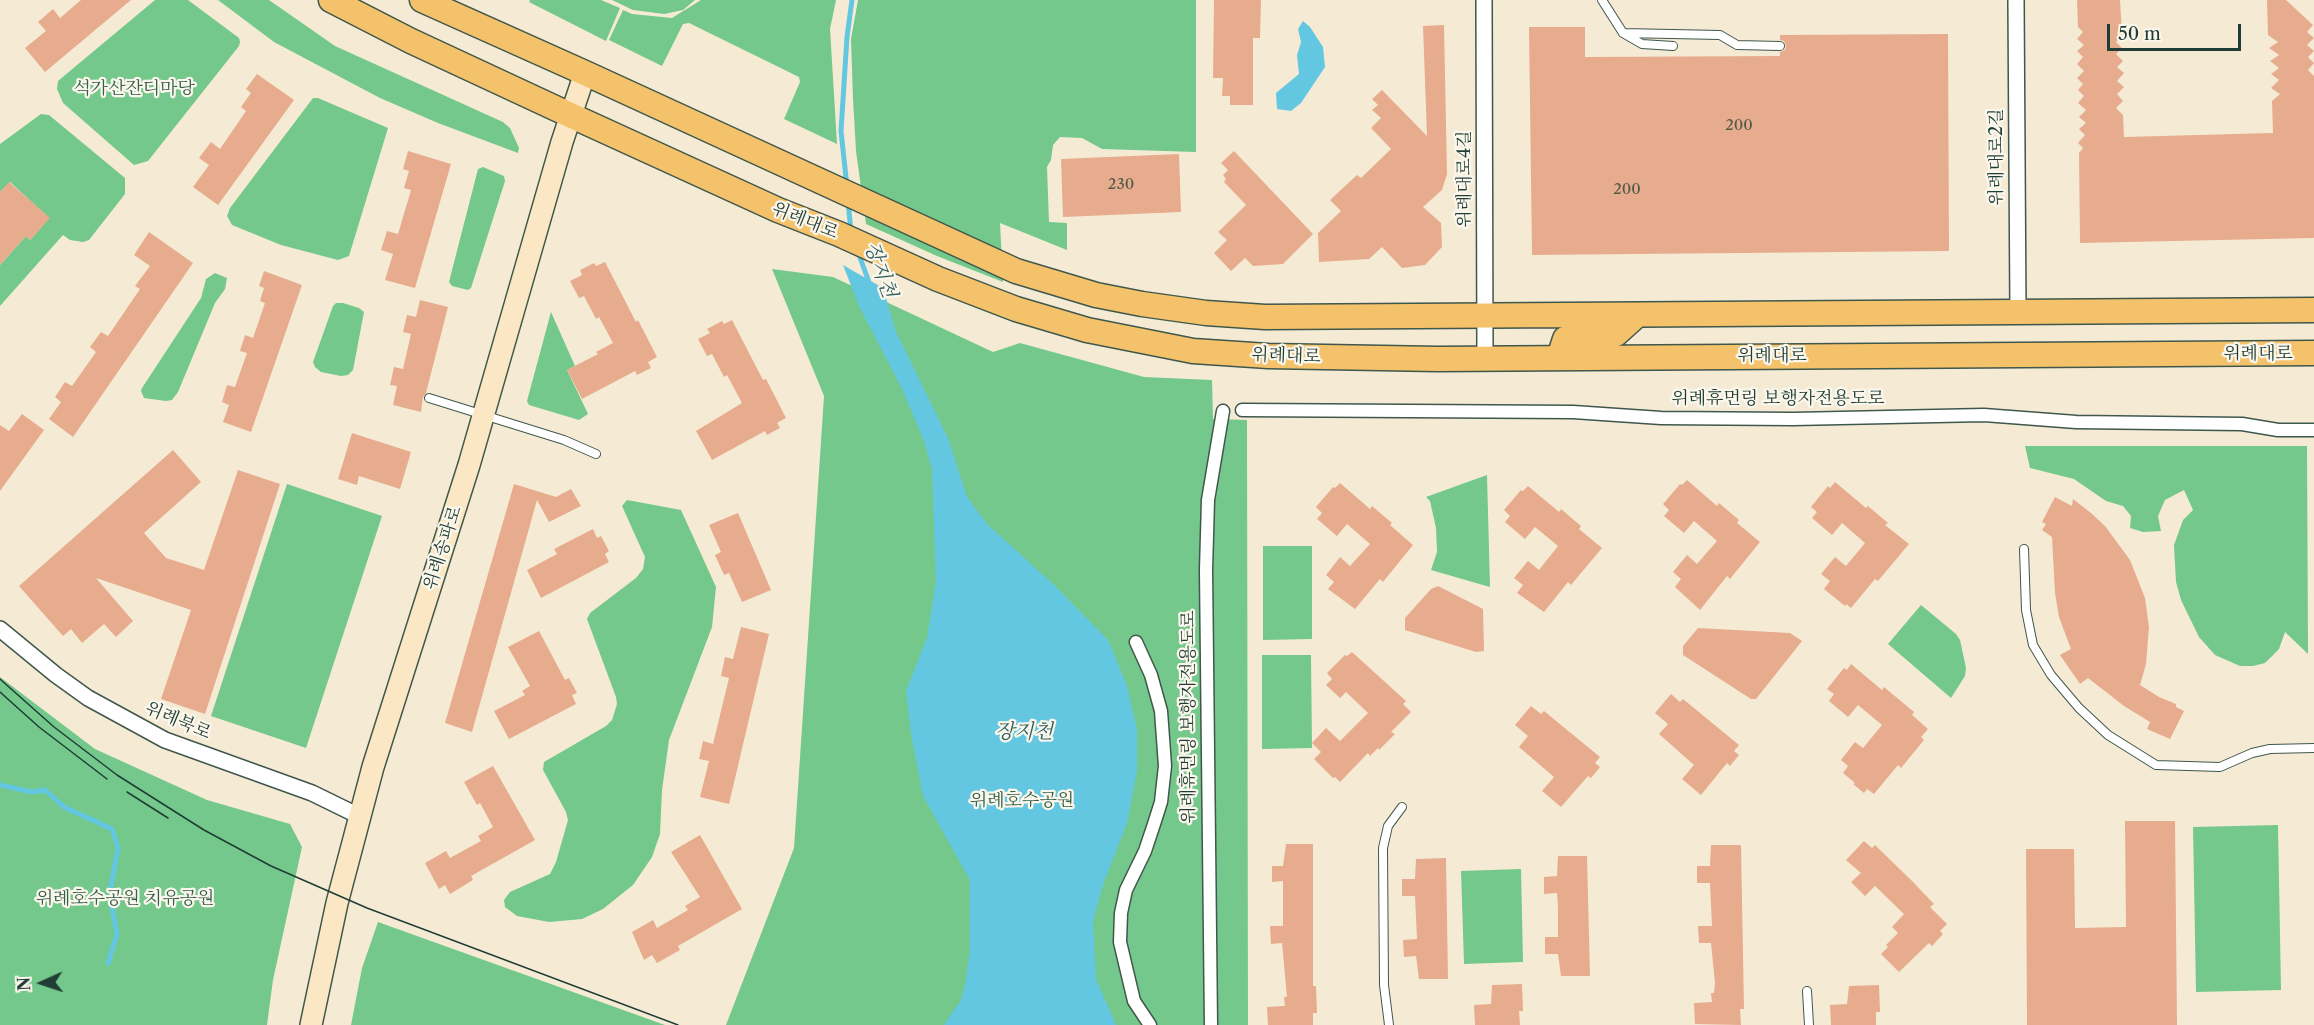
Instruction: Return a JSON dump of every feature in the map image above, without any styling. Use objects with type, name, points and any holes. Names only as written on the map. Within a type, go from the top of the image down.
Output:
[{"type":"main road","name":"위례대로","points":[[331,0],[411,41],[570,115],[778,210],[938,279],[1016,309],[1087,330],[1193,351],[1268,356],[1485,358],[2314,353]]},
{"type":"main road","points":[[422,0],[1016,272],[1096,295],[1206,313],[1265,317],[2314,310]]},
{"type":"main road","name":"위례송파로","points":[[311,1025],[334,915],[359,816],[484,414],[570,115],[585,73]]},
{"type":"main road","points":[[1566,358],[1562,348],[1565,339],[1616,334],[1636,316]]},
{"type":"street","name":"위례대로4길","points":[[1484,0],[1485,358]]},
{"type":"street","name":"위례대로2길","points":[[2016,0],[2018,313]]},
{"type":"street","name":"위례휴먼링 보행자전용도로","points":[[1242,410],[1573,412],[1673,418],[1793,419],[1984,415],[2076,422],[2242,424],[2278,430],[2314,430]]},
{"type":"street","name":"위례휴먼링 보행자전용도로","points":[[1211,1025],[1206,570],[1208,500],[1223,411]]},
{"type":"street","name":"위례북로","points":[[0,629],[88,698],[165,740],[312,793],[359,816]]},
{"type":"street","name":"위례휴먼링 보행자전용도로","points":[[1136,642],[1151,675],[1161,711],[1165,766],[1161,802],[1145,851],[1126,890],[1121,913],[1120,942],[1134,1000],[1150,1025]]},
{"type":"lane","points":[[1602,0],[1623,33],[1642,44],[1673,46]]},
{"type":"lane","points":[[1623,33],[1720,35],[1737,45],[1780,46]]},
{"type":"lane","points":[[429,398],[564,440],[596,454]]},
{"type":"lane","points":[[2024,549],[2026,610],[2033,645],[2051,675],[2079,708],[2108,735],[2156,765],[2220,767],[2252,753],[2270,749],[2314,748]]},
{"type":"lane","points":[[1389,1025],[1384,985],[1383,848],[1388,826],[1402,807]]},
{"type":"lane","points":[[1807,991],[1809,1025]]},
{"type":"green space","name":"석가산잔디마당","points":[[155,0],[188,0],[239,38],[240,42],[148,161],[134,165],[63,103],[57,89],[58,81]]},
{"type":"green space","points":[[218,0],[269,0],[335,46],[503,122],[510,128],[519,148],[518,153],[380,98],[274,42]]},
{"type":"green space","points":[[530,0],[601,0],[620,8],[606,41],[529,2]]},
{"type":"green space","points":[[612,0],[695,0],[683,10],[664,14],[633,10]]},
{"type":"green space","points":[[701,0],[836,0],[830,29],[837,144],[784,119],[800,82],[799,77],[689,23],[683,24],[662,66],[609,40],[623,10],[632,14],[672,18]]},
{"type":"green space","points":[[858,0],[1196,0],[1196,152],[1102,149],[1082,138],[1060,137],[1053,145],[1051,160],[1047,167],[1049,222],[1067,223],[1067,250],[1000,223],[1003,282],[937,256],[866,224],[856,151],[853,99],[851,39]]},
{"type":"green space","points":[[313,98],[318,98],[388,128],[349,256],[338,260],[281,245],[232,225],[227,216],[230,208]]},
{"type":"green space","points":[[41,114],[49,115],[125,178],[125,194],[89,240],[83,242],[70,240],[63,235],[0,306],[0,265],[26,236],[30,240],[49,218],[10,182],[0,192],[0,144]]},
{"type":"green space","points":[[483,167],[504,176],[505,181],[471,288],[468,290],[452,286],[449,282],[478,169]]},
{"type":"green space","name":"위례호수공원","points":[[772,269],[833,277],[993,352],[1020,343],[1144,377],[1212,380],[1213,419],[1247,420],[1248,1025],[726,1025],[794,848],[824,396]]},
{"type":"green space","points":[[215,273],[227,278],[225,289],[215,303],[178,392],[172,400],[144,398],[142,388],[201,298],[206,279]]},
{"type":"green space","points":[[336,303],[359,308],[364,312],[353,370],[348,375],[341,376],[321,372],[313,362]]},
{"type":"green space","points":[[551,312],[575,366],[567,370],[588,414],[579,420],[529,405],[527,401]]},
{"type":"green space","points":[[2025,446],[2307,446],[2308,654],[2285,632],[2279,649],[2265,663],[2240,666],[2215,655],[2199,637],[2181,600],[2176,582],[2174,545],[2183,520],[2193,510],[2184,490],[2165,500],[2158,516],[2161,531],[2143,532],[2130,528],[2131,516],[2123,506],[2106,501],[2074,479],[2030,468]]},
{"type":"green space","points":[[1487,475],[1490,587],[1431,570],[1437,552],[1436,528],[1430,501],[1426,497]]},
{"type":"green space","points":[[287,484],[382,516],[306,748],[211,716]]},
{"type":"green space","points":[[627,500],[681,510],[716,587],[712,627],[669,740],[662,790],[660,834],[652,857],[633,885],[603,909],[582,919],[549,922],[517,916],[505,907],[504,900],[510,892],[550,874],[556,862],[568,820],[543,770],[544,762],[606,726],[612,720],[617,704],[587,619],[590,613],[636,578],[643,569],[645,557],[622,506]]},
{"type":"green space","points":[[1263,546],[1312,546],[1312,639],[1263,640]]},
{"type":"green space","points":[[1921,605],[1960,640],[1966,668],[1965,676],[1951,698],[1888,644]]},
{"type":"green space","points":[[1262,655],[1311,655],[1312,748],[1262,749]]},
{"type":"green space","name":"위례호수공원 치유공원","points":[[0,677],[95,749],[207,800],[290,824],[302,847],[273,980],[267,1025],[0,1025]]},
{"type":"green space","points":[[2278,825],[2281,990],[2196,992],[2193,827]]},
{"type":"green space","points":[[1521,869],[1523,962],[1464,964],[1461,871]]},
{"type":"green space","points":[[378,922],[665,1025],[351,1025],[362,968]]},
{"type":"water","points":[[1303,21],[1310,27],[1323,47],[1325,67],[1301,103],[1291,111],[1277,109],[1276,93],[1299,74],[1297,55],[1301,42],[1298,29]]},
{"type":"water","name":"장지천","points":[[843,265],[883,288],[896,332],[948,438],[967,497],[988,525],[1053,584],[1108,640],[1127,686],[1137,730],[1137,771],[1127,823],[1104,882],[1093,921],[1096,979],[1116,1025],[944,1025],[961,1000],[966,980],[970,950],[970,880],[923,796],[911,734],[906,691],[927,638],[936,582],[932,470],[924,441],[902,389],[859,306]]},
{"type":"building","points":[[81,0],[131,0],[45,72],[25,48],[46,31],[38,22],[53,9],[60,18]]},
{"type":"building","points":[[1214,0],[1261,0],[1260,38],[1253,38],[1253,105],[1230,105],[1230,96],[1222,96],[1223,78],[1213,78]]},
{"type":"building","points":[[2077,0],[2120,0],[2122,36],[2116,42],[2122,48],[2116,54],[2123,61],[2117,67],[2124,73],[2117,81],[2124,87],[2117,94],[2123,101],[2116,108],[2123,115],[2124,137],[2273,133],[2272,101],[2280,94],[2271,88],[2279,80],[2271,74],[2279,68],[2270,61],[2279,55],[2269,48],[2278,42],[2268,35],[2267,0],[2286,0],[2313,25],[2307,32],[2314,38],[2307,45],[2314,51],[2308,57],[2314,63],[2308,70],[2314,76],[2314,238],[2080,243],[2079,153],[2083,148],[2078,143],[2085,135],[2079,129],[2086,123],[2079,117],[2086,110],[2078,103],[2084,96],[2078,90],[2083,84],[2077,78],[2084,71],[2077,64],[2083,57],[2077,51],[2084,45],[2077,39],[2083,32],[2078,27]]},
{"type":"building","points":[[1444,25],[1447,174],[1442,190],[1423,207],[1441,223],[1442,247],[1425,265],[1402,268],[1382,247],[1369,259],[1319,262],[1318,233],[1341,211],[1330,200],[1357,175],[1361,178],[1391,149],[1371,128],[1381,118],[1372,110],[1378,105],[1372,99],[1382,90],[1427,136],[1423,26]]},
{"type":"building","points":[[1529,27],[1585,27],[1585,57],[1780,56],[1780,52],[1785,50],[1786,46],[1784,41],[1780,40],[1780,35],[1948,34],[1949,251],[1532,255]]},
{"type":"building","points":[[257,74],[294,100],[218,205],[193,187],[209,165],[199,158],[211,142],[220,149],[246,111],[241,107],[251,93],[246,89]]},
{"type":"building","points":[[408,151],[451,164],[415,288],[385,280],[393,254],[381,250],[387,231],[398,234],[411,190],[404,188],[409,171],[403,169]]},
{"type":"building","points":[[1234,151],[1313,234],[1283,264],[1253,266],[1245,258],[1231,271],[1214,253],[1227,240],[1218,232],[1246,205],[1224,182],[1226,179],[1223,175],[1228,170],[1221,163]]},
{"type":"building","points":[[1179,154],[1181,212],[1063,217],[1061,159]]},
{"type":"building","points":[[9,182],[50,218],[30,240],[26,236],[0,265],[0,192]]},
{"type":"building","points":[[149,232],[193,263],[73,437],[49,419],[61,402],[55,397],[65,382],[72,386],[96,352],[90,347],[101,332],[108,336],[140,289],[135,286],[150,266],[134,255]]},
{"type":"building","points":[[605,262],[657,357],[648,362],[651,368],[637,375],[635,371],[582,399],[567,370],[598,354],[596,352],[613,343],[599,317],[596,319],[584,296],[579,298],[570,281],[582,275],[580,270],[594,263],[596,266]]},
{"type":"building","points":[[264,271],[302,285],[251,432],[223,422],[229,405],[222,402],[227,385],[235,387],[247,353],[240,351],[245,335],[253,338],[265,303],[260,301],[264,288],[259,286]]},
{"type":"building","points":[[420,300],[448,307],[421,412],[393,405],[397,386],[390,385],[394,367],[403,369],[411,334],[403,332],[407,315],[416,317]]},
{"type":"building","points":[[732,320],[763,380],[766,379],[786,418],[777,423],[780,428],[767,435],[765,431],[712,460],[696,431],[742,403],[727,375],[724,377],[712,354],[707,356],[698,339],[710,333],[707,329],[722,321],[724,324]]},
{"type":"building","points":[[22,414],[44,430],[0,491],[0,425],[9,431]]},
{"type":"building","points":[[352,433],[411,452],[400,489],[359,476],[357,485],[338,479]]},
{"type":"building","points":[[173,450],[201,482],[144,533],[166,558],[204,570],[238,470],[280,484],[205,714],[161,699],[191,610],[96,578],[133,621],[116,637],[104,624],[82,643],[71,629],[63,636],[19,586]]},
{"type":"building","points":[[1687,480],[1717,506],[1719,503],[1739,520],[1737,523],[1760,542],[1730,579],[1727,576],[1700,610],[1675,587],[1681,579],[1673,572],[1687,555],[1697,564],[1717,541],[1694,521],[1684,533],[1664,516],[1669,510],[1663,504],[1680,484],[1682,485]]},
{"type":"building","points":[[1835,482],[1866,508],[1868,506],[1888,523],[1885,525],[1909,544],[1878,581],[1875,579],[1851,608],[1846,604],[1845,606],[1824,589],[1830,581],[1821,574],[1835,557],[1846,566],[1865,543],[1842,523],[1832,535],[1812,518],[1817,512],[1811,507],[1828,486],[1830,488]]},
{"type":"building","points":[[1340,483],[1370,509],[1372,506],[1413,545],[1383,582],[1380,579],[1355,609],[1328,589],[1334,582],[1326,575],[1340,557],[1350,566],[1370,544],[1347,524],[1337,536],[1317,519],[1322,513],[1316,507],[1333,487],[1335,488]]},
{"type":"building","points":[[514,484],[556,497],[571,489],[581,506],[549,522],[537,500],[472,732],[445,723]]},
{"type":"building","points":[[1528,486],[1559,512],[1561,509],[1581,526],[1579,529],[1602,548],[1571,585],[1568,582],[1544,612],[1517,593],[1523,585],[1514,578],[1528,561],[1539,570],[1558,546],[1535,527],[1525,539],[1505,522],[1510,516],[1504,510],[1521,490],[1523,491]]},
{"type":"building","points":[[2055,497],[2072,506],[2073,499],[2091,513],[2105,526],[2130,560],[2145,598],[2149,627],[2146,664],[2140,685],[2176,704],[2176,707],[2184,711],[2170,739],[2147,729],[2150,722],[2124,706],[2088,678],[2080,684],[2060,655],[2071,649],[2059,617],[2055,593],[2052,537],[2042,530],[2046,524],[2042,522]]},
{"type":"building","points":[[738,513],[771,590],[742,602],[729,573],[724,575],[715,555],[721,552],[709,525]]},
{"type":"building","points":[[593,529],[597,538],[601,536],[609,551],[605,554],[609,562],[541,598],[527,570],[557,554],[554,549]]},
{"type":"building","points":[[1438,586],[1483,609],[1484,651],[1476,652],[1405,630],[1405,618],[1431,589]]},
{"type":"building","points":[[741,627],[769,634],[729,804],[700,797],[709,761],[699,759],[703,741],[713,744],[729,678],[721,676],[725,657],[733,659]]},
{"type":"building","points":[[1698,628],[1790,633],[1802,641],[1756,699],[1751,699],[1683,655],[1683,646]]},
{"type":"building","points":[[539,631],[565,680],[569,678],[577,693],[572,695],[576,704],[509,739],[494,711],[525,695],[522,691],[530,686],[508,647]]},
{"type":"building","points":[[1352,652],[1406,701],[1403,704],[1411,712],[1391,732],[1395,734],[1379,750],[1378,748],[1370,756],[1368,753],[1340,782],[1314,759],[1321,752],[1312,743],[1326,728],[1340,741],[1368,713],[1346,692],[1340,698],[1326,685],[1332,679],[1327,673],[1345,655]]},
{"type":"building","points":[[1851,664],[1882,690],[1884,687],[1914,712],[1912,715],[1928,729],[1921,737],[1924,740],[1901,768],[1898,765],[1874,794],[1867,789],[1864,793],[1853,784],[1855,783],[1843,773],[1848,766],[1841,760],[1855,742],[1863,748],[1882,725],[1858,705],[1848,717],[1829,701],[1834,694],[1827,689],[1844,668],[1847,670]]},
{"type":"building","points":[[1671,694],[1680,702],[1683,699],[1739,745],[1734,751],[1739,755],[1730,766],[1727,763],[1701,795],[1682,779],[1694,765],[1659,734],[1668,724],[1655,713]]},
{"type":"building","points":[[1531,706],[1541,714],[1544,711],[1600,757],[1595,763],[1600,767],[1591,778],[1588,776],[1561,807],[1542,791],[1554,777],[1519,747],[1528,736],[1515,725]]},
{"type":"building","points":[[493,766],[535,840],[471,876],[473,880],[450,894],[445,885],[439,889],[425,863],[446,851],[450,858],[481,841],[478,836],[493,827],[480,803],[477,805],[464,782]]},
{"type":"building","points":[[2125,821],[2175,821],[2177,1025],[2027,1025],[2026,849],[2074,849],[2075,928],[2126,927]]},
{"type":"building","points":[[700,835],[742,909],[678,946],[680,950],[657,963],[652,955],[644,960],[632,932],[653,920],[657,928],[688,910],[685,906],[700,897],[671,852]]},
{"type":"building","points":[[1864,841],[1872,848],[1875,845],[1912,881],[1934,904],[1930,907],[1947,924],[1940,931],[1943,934],[1932,946],[1929,943],[1899,972],[1881,954],[1898,933],[1892,927],[1904,914],[1875,886],[1865,896],[1851,882],[1861,873],[1846,860]]},
{"type":"building","points":[[1286,844],[1313,844],[1313,986],[1316,986],[1317,1013],[1313,1013],[1313,1025],[1268,1025],[1267,1007],[1285,1006],[1284,997],[1287,997],[1282,943],[1271,944],[1270,926],[1283,926],[1283,881],[1272,882],[1272,866],[1283,866]]},
{"type":"building","points":[[1711,845],[1741,845],[1744,1009],[1740,1009],[1741,1025],[1695,1024],[1694,1003],[1712,1002],[1711,993],[1714,993],[1715,983],[1711,943],[1699,943],[1698,926],[1712,926],[1710,883],[1697,883],[1697,866],[1710,866]]},
{"type":"building","points":[[1558,856],[1587,856],[1590,976],[1561,976],[1558,954],[1545,954],[1545,937],[1558,937],[1558,908],[1557,893],[1544,894],[1544,877],[1557,876]]},
{"type":"building","points":[[1446,858],[1448,979],[1419,979],[1416,956],[1404,957],[1403,940],[1417,939],[1415,896],[1402,896],[1402,879],[1415,879],[1416,859]]},
{"type":"building","points":[[1522,984],[1523,1011],[1519,1011],[1520,1025],[1475,1025],[1474,1005],[1491,1004],[1492,985]]},
{"type":"building","points":[[1879,985],[1880,1012],[1876,1012],[1876,1025],[1831,1025],[1830,1005],[1847,1004],[1849,986]]},
{"type":"waterway","name":"장지천","points":[[847,187],[841,131],[847,37],[852,0]]},
{"type":"waterway","name":"장지천","points":[[848,202],[851,231]]},
{"type":"waterway","name":"장지천","points":[[858,252],[870,285]]},
{"type":"waterway","points":[[0,785],[32,792],[45,790],[64,807],[112,829],[118,848],[111,886],[111,902],[117,934],[108,963]]},
{"type":"tram line","points":[[0,679],[54,727],[117,775],[204,830],[271,866],[367,908],[678,1025]]},
{"type":"tram line","points":[[0,692],[39,727],[107,779]]},
{"type":"tram line","points":[[127,792],[168,818]]}]
